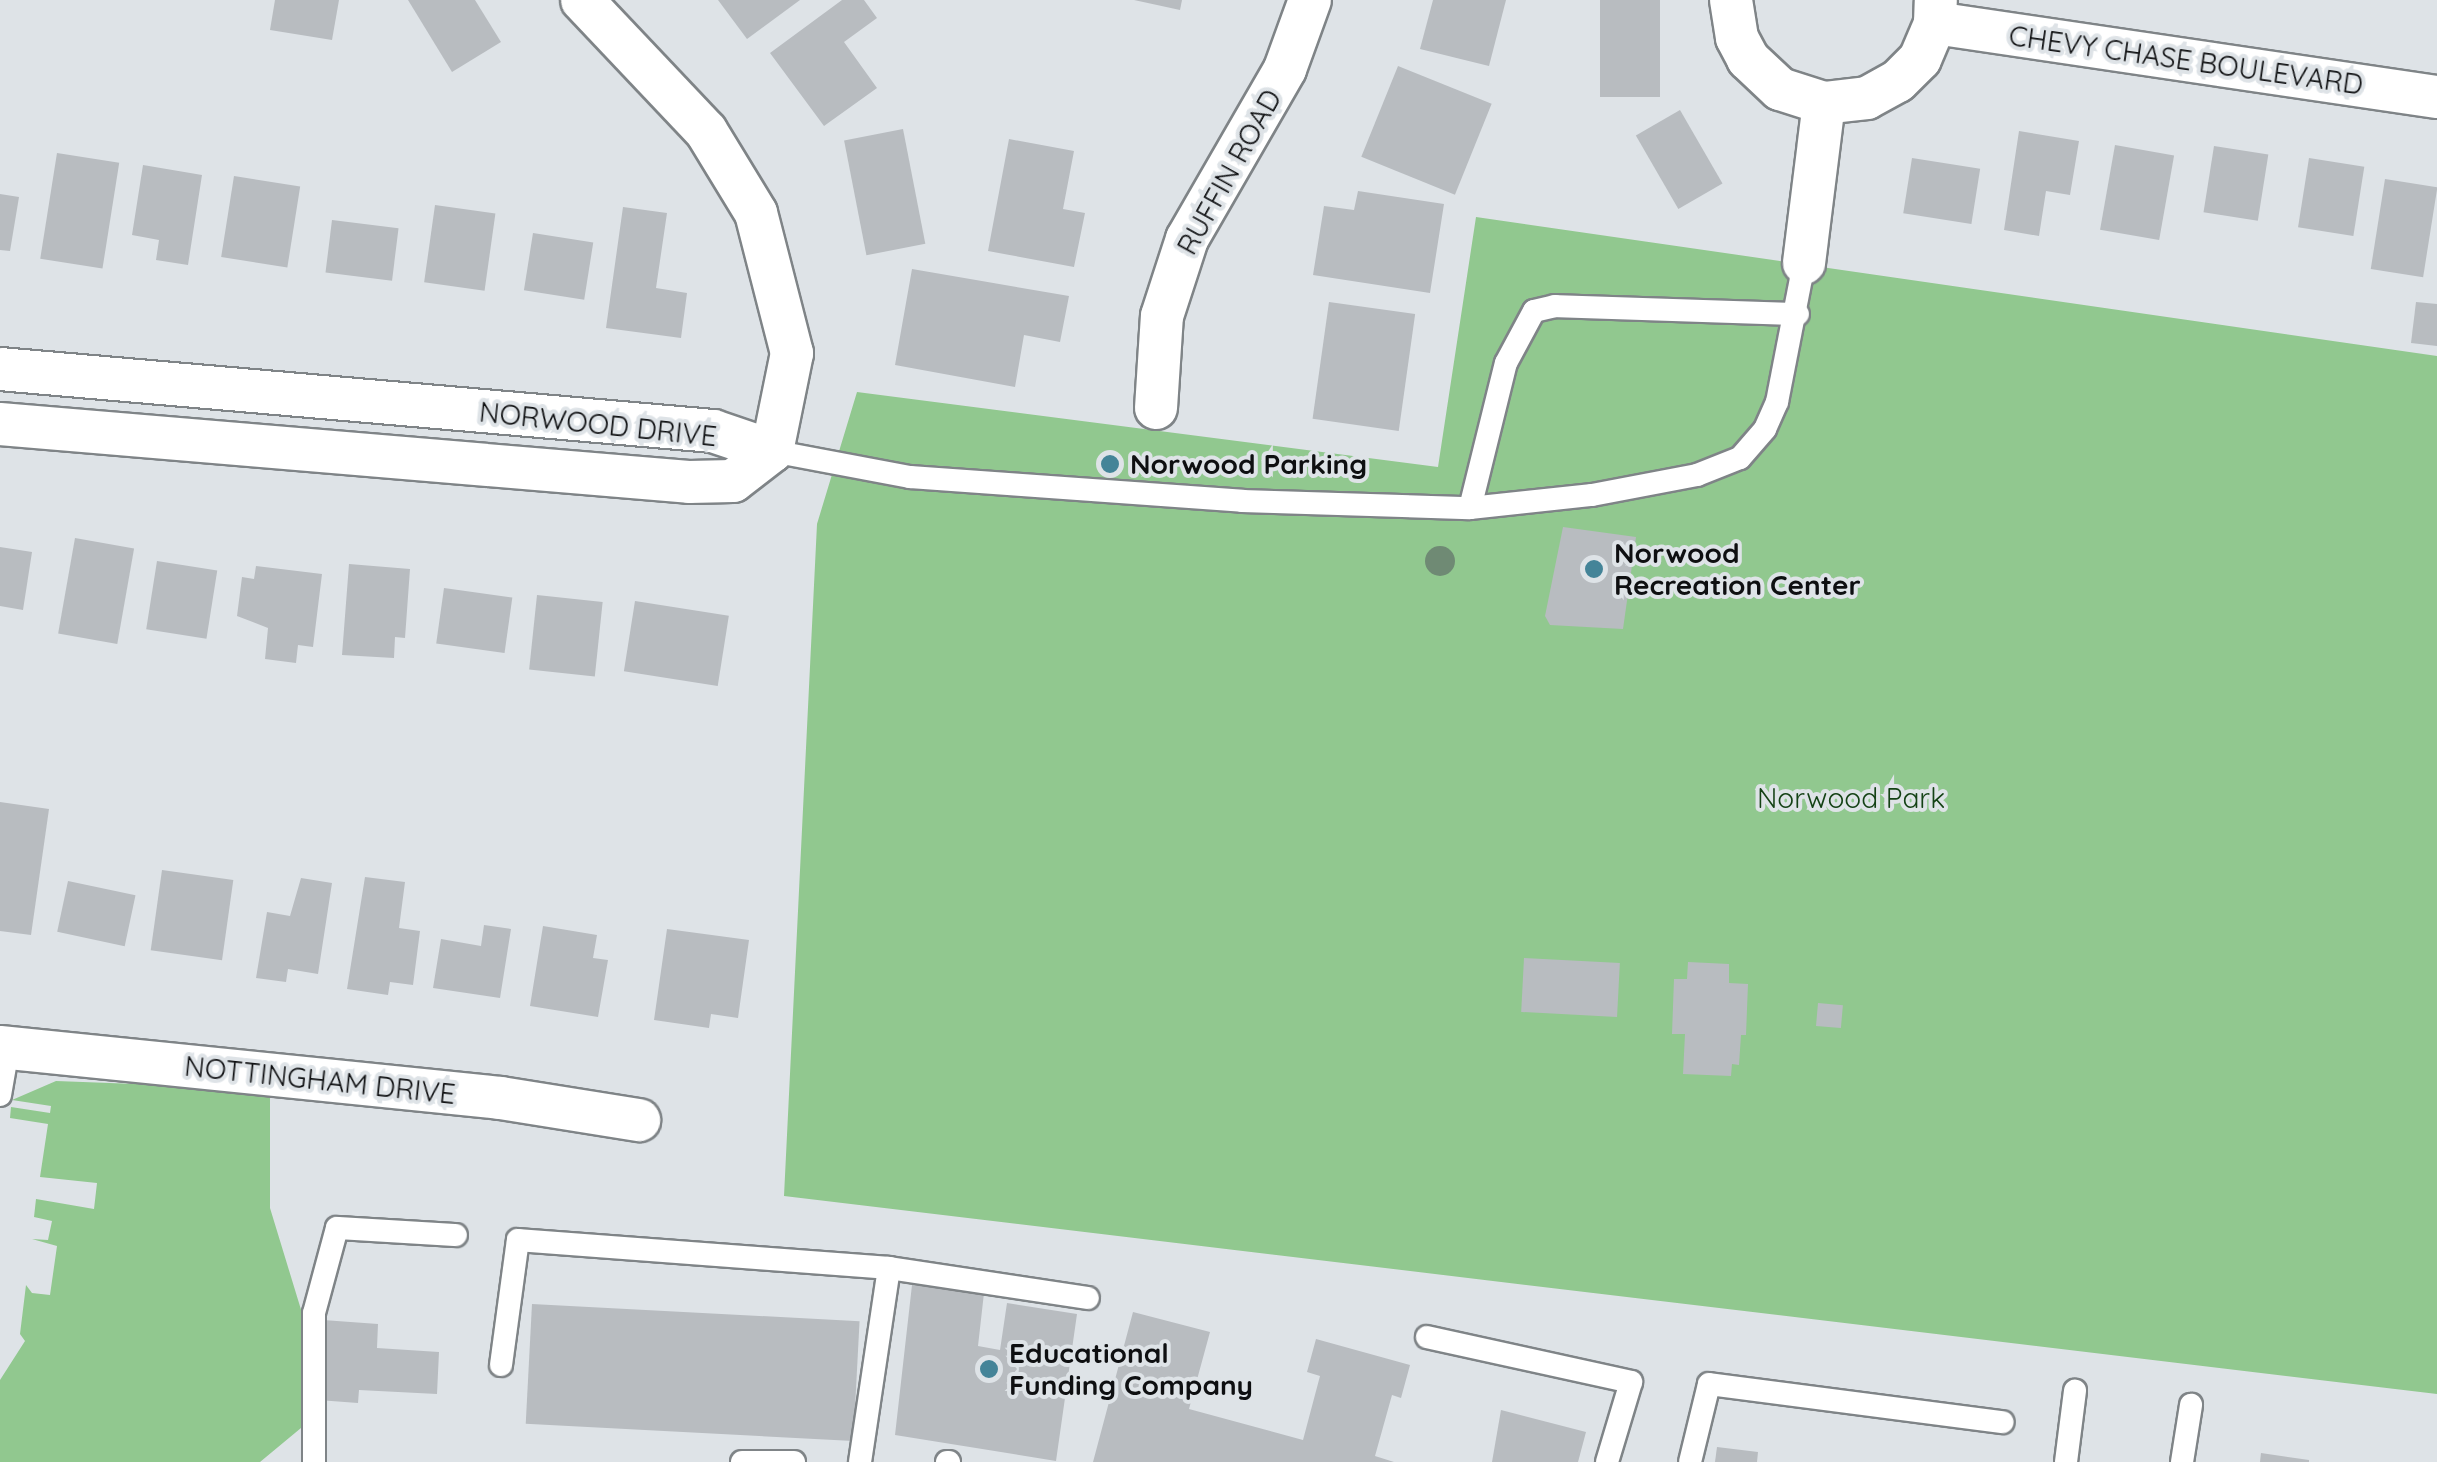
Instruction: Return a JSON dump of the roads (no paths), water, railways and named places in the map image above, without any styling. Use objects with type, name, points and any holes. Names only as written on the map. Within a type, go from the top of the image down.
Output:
[{"type":"street","points":[[582,0],[706,131],[756,213],[792,353],[772,451]]},
{"type":"street","name":"RUFFIN ROAD","points":[[1156,408],[1162,316],[1187,239],[1285,70],[1310,0]]},
{"type":"street","points":[[1731,0],[1742,49],[1809,123],[1817,159]]},
{"type":"street","points":[[1780,89],[1824,104],[1867,98],[1898,82],[1920,59],[1936,12]]},
{"type":"street","name":"CHEVY CHASE BOULEVARD","points":[[1936,12],[2437,97]]},
{"type":"street","points":[[1804,263],[1824,104]]},
{"type":"street","name":"NORWOOD DRIVE","points":[[0,369],[713,432],[772,451]]},
{"type":"street","points":[[323,452],[326,398]]},
{"type":"street","name":"NORWOOD DRIVE","points":[[0,424],[688,482],[733,481],[772,451]]},
{"type":"street","name":"NOTTINGHAM DRIVE","points":[[4,1048],[500,1098],[639,1120]]},
{"type":"lane","points":[[772,451],[910,476],[1034,487],[1470,508],[1592,495],[1696,475],[1740,458],[1765,430],[1776,402],[1798,314],[1804,263]]},
{"type":"lane","points":[[1470,508],[1506,363],[1534,311],[1556,306],[1798,314]]},
{"type":"lane","points":[[0,1095],[4,1048]]},
{"type":"lane","points":[[314,1462],[314,1313],[337,1228],[456,1235]]},
{"type":"lane","points":[[500,1365],[518,1240],[889,1268],[1088,1298]]},
{"type":"lane","points":[[860,1462],[889,1268]]},
{"type":"lane","points":[[1427,1336],[1631,1382],[1607,1462]]},
{"type":"lane","points":[[1690,1462],[1709,1384],[2003,1422]]},
{"type":"lane","points":[[2066,1462],[2075,1391]]},
{"type":"lane","points":[[2182,1462],[2191,1405]]},
{"type":"lane","points":[[742,1462],[794,1462]]},
{"type":"place","name":"Norwood Parking","points":[[1110,464]]},
{"type":"place","name":"Norwood Recreation Center","points":[[1594,569]]},
{"type":"place","name":"Educational Funding Company","points":[[989,1369]]},
{"type":"park label","name":"Norwood Park","points":[[1851,798]]}]
